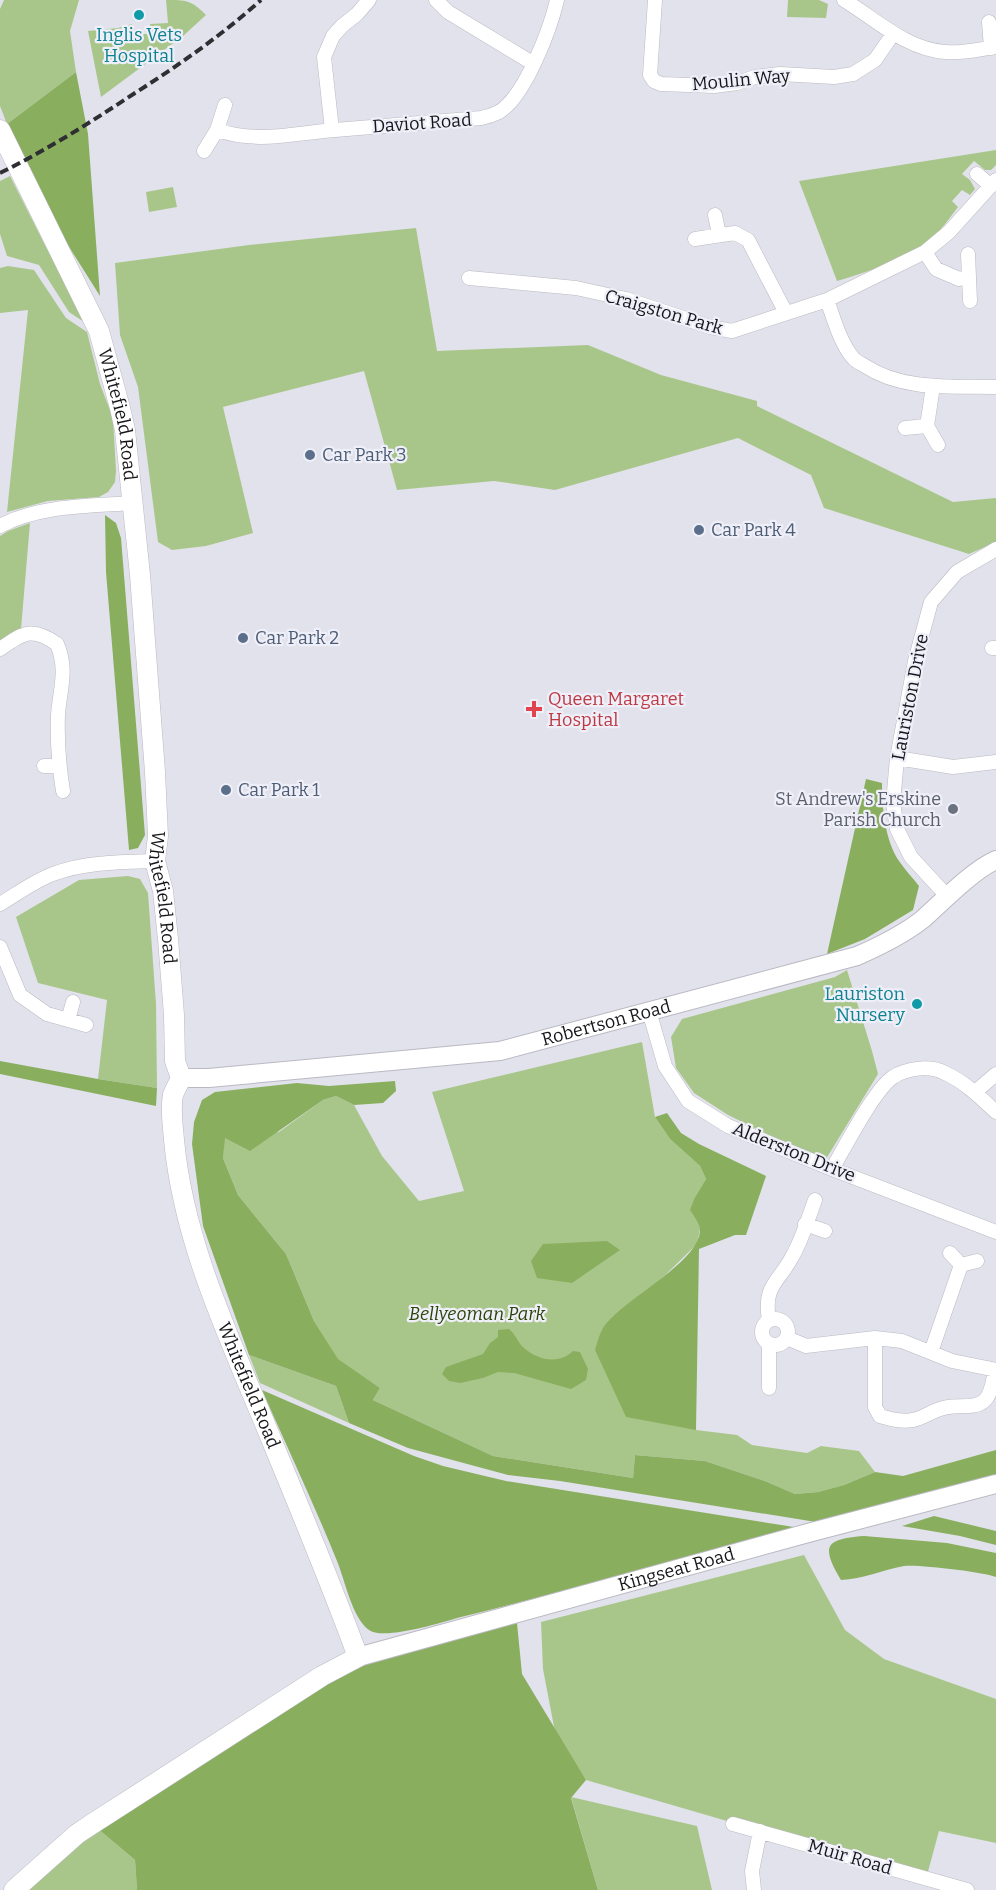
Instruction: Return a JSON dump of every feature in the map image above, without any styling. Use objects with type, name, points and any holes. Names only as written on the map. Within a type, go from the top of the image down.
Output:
[{"type":"main road","name":"Whitefield Road","points":[[0,130],[99,331],[120,408],[133,503],[155,772],[158,837],[155,861],[163,891],[174,1015],[175,1061],[181,1078],[173,1095],[172,1118],[182,1196],[210,1290],[337,1599],[358,1657]]},
{"type":"main road","points":[[14,1890],[76,1834],[322,1676],[358,1657]]},
{"type":"street","points":[[332,130],[324,57],[333,36],[369,0]]},
{"type":"street","points":[[435,0],[448,12],[534,64]]},
{"type":"street","name":"Daviot Road","points":[[217,130],[235,136],[258,138],[481,118],[491,115],[506,106],[534,64],[552,20],[557,0]]},
{"type":"street","name":"Moulin Way","points":[[655,0],[651,75],[654,81],[661,84],[714,86],[780,74],[834,76],[854,74],[875,60],[893,34]]},
{"type":"street","points":[[844,0],[911,44],[945,52],[994,48],[989,22]]},
{"type":"street","points":[[204,151],[217,130],[225,105]]},
{"type":"street","name":"Craigston Park","points":[[469,278],[576,288],[626,299],[710,327],[732,331],[827,300],[925,252],[949,232],[993,183],[977,174]]},
{"type":"street","points":[[715,215],[719,235]]},
{"type":"street","points":[[695,239],[735,233],[748,240],[786,314]]},
{"type":"street","points":[[925,252],[936,270],[959,279],[969,277]]},
{"type":"street","points":[[968,254],[970,302]]},
{"type":"street","points":[[827,300],[841,338],[854,360],[887,379],[933,386],[996,387]]},
{"type":"street","points":[[933,386],[927,426],[938,445]]},
{"type":"street","points":[[905,428],[927,426]]},
{"type":"street","points":[[0,526],[32,514],[133,503]]},
{"type":"street","name":"Lauriston Drive","points":[[947,896],[911,857],[897,829],[893,803],[897,758],[915,661],[931,602],[957,572],[996,549]]},
{"type":"street","points":[[0,650],[17,637],[27,633],[37,633],[57,644],[64,666],[58,716],[59,766],[63,791]]},
{"type":"street","points":[[897,758],[953,767],[996,762]]},
{"type":"street","points":[[44,766],[59,766]]},
{"type":"street","name":"Robertson Road","points":[[181,1078],[209,1078],[500,1051],[857,956],[876,948],[920,921],[947,896],[996,860]]},
{"type":"street","points":[[0,904],[52,874],[75,868],[155,861]]},
{"type":"street","points":[[0,947],[20,995],[47,1014],[86,1025]]},
{"type":"street","points":[[68,1020],[73,1002]]},
{"type":"street","name":"Alderston Drive","points":[[649,1011],[665,1066],[688,1101],[728,1126],[996,1232]]},
{"type":"street","points":[[832,1169],[880,1089],[892,1077],[910,1070],[931,1068],[945,1072],[975,1092],[996,1112]]},
{"type":"street","points":[[975,1092],[996,1074]]},
{"type":"street","points":[[769,1320],[777,1319],[784,1323],[788,1330],[787,1338],[777,1345],[770,1344],[763,1339],[762,1330],[769,1320],[768,1299],[772,1286],[792,1256],[815,1200]]},
{"type":"street","points":[[805,1224],[825,1231]]},
{"type":"street","points":[[950,1253],[961,1265]]},
{"type":"street","points":[[961,1265],[977,1261]]},
{"type":"street","points":[[931,1352],[961,1265]]},
{"type":"street","points":[[787,1338],[806,1346],[875,1338],[902,1341],[952,1361],[995,1370],[988,1395],[978,1405],[943,1408],[915,1420],[897,1421],[880,1416],[875,1407],[875,1338]]},
{"type":"street","points":[[769,1388],[770,1344]]},
{"type":"street","name":"Kingseat Road","points":[[358,1657],[996,1484]]},
{"type":"street","name":"Muir Road","points":[[733,1824],[958,1889]]},
{"type":"street","points":[[754,1890],[752,1871],[760,1832]]},
{"type":"green space","points":[[4,0],[79,0],[70,31],[76,72],[7,124],[0,106],[0,9]]},
{"type":"green space","points":[[166,0],[188,2],[206,15],[183,36],[101,97],[88,31],[132,24],[135,34],[150,34],[150,24],[168,23]]},
{"type":"green space","points":[[788,0],[819,0],[828,4],[826,18],[787,17]]},
{"type":"green space","points":[[76,72],[88,134],[100,296],[66,242],[7,124]]},
{"type":"green space","points":[[996,150],[996,165],[991,170],[985,170],[974,161],[962,174],[970,180],[975,189],[970,195],[962,190],[952,201],[958,207],[931,240],[899,259],[837,281],[799,181]]},
{"type":"green space","points":[[10,176],[84,322],[69,312],[39,265],[7,256],[0,234],[0,181]]},
{"type":"green space","points":[[173,187],[177,207],[149,212],[146,192]]},
{"type":"green space","points":[[416,228],[437,351],[588,345],[661,375],[757,401],[757,406],[953,502],[996,498],[996,542],[969,554],[824,508],[811,475],[738,438],[555,490],[494,481],[397,490],[364,371],[223,407],[253,533],[206,546],[172,550],[158,542],[138,387],[120,335],[115,263],[249,245]]},
{"type":"green space","points":[[8,266],[34,270],[66,318],[87,332],[100,384],[113,418],[115,482],[108,492],[99,497],[48,501],[7,512],[28,310],[0,313],[0,268]]},
{"type":"green space","points":[[105,515],[116,523],[121,538],[145,835],[138,848],[129,850],[106,572]]},
{"type":"green space","points":[[30,523],[21,629],[0,642],[0,536]]},
{"type":"green space","points":[[866,779],[882,783],[884,813],[890,843],[899,861],[919,886],[913,910],[865,939],[827,954]]},
{"type":"green space","points":[[128,876],[140,879],[148,893],[156,1004],[157,1088],[98,1079],[107,1000],[38,983],[16,917],[79,880]]},
{"type":"green space","points":[[847,970],[878,1074],[826,1159],[728,1115],[694,1093],[676,1068],[671,1037],[682,1019],[835,977]]},
{"type":"green space","name":"Bellyeoman Park","points":[[642,1042],[655,1117],[670,1139],[700,1166],[706,1179],[695,1197],[700,1229],[697,1244],[656,1284],[612,1317],[696,1430],[737,1435],[752,1445],[807,1453],[821,1446],[859,1451],[875,1472],[844,1485],[818,1492],[795,1494],[765,1481],[705,1461],[635,1455],[633,1478],[493,1456],[373,1400],[380,1388],[338,1360],[314,1321],[286,1254],[238,1195],[223,1158],[224,1138],[279,1132],[323,1100],[336,1096],[354,1105],[382,1156],[419,1201],[464,1191],[432,1092]]},
{"type":"green space","points":[[0,1061],[157,1088],[156,1106],[0,1074]]},
{"type":"green space","points":[[395,1081],[396,1091],[383,1103],[354,1105],[336,1096],[323,1100],[250,1151],[225,1138],[223,1158],[238,1195],[286,1254],[314,1321],[338,1359],[380,1388],[373,1400],[493,1456],[633,1478],[635,1455],[705,1461],[765,1481],[795,1494],[818,1492],[844,1485],[875,1472],[903,1476],[996,1450],[996,1476],[816,1522],[560,1481],[508,1475],[408,1448],[349,1423],[336,1386],[249,1355],[203,1226],[192,1144],[194,1122],[202,1100],[215,1092],[297,1083],[329,1086]]},
{"type":"green space","points":[[667,1113],[681,1133],[766,1176],[746,1235],[735,1235],[699,1249],[696,1430],[626,1417],[595,1350],[603,1328],[612,1317],[687,1256],[696,1243],[700,1231],[690,1210],[706,1179],[700,1166],[670,1139],[655,1117]]},
{"type":"green space","points":[[607,1241],[620,1250],[572,1283],[537,1278],[531,1261],[543,1244]]},
{"type":"green space","points":[[509,1329],[524,1348],[542,1358],[555,1359],[573,1351],[580,1352],[588,1369],[586,1380],[571,1389],[514,1373],[498,1372],[460,1383],[449,1381],[442,1374],[446,1367],[483,1354],[490,1343],[498,1337],[498,1330]]},
{"type":"green space","points":[[249,1355],[336,1386],[349,1423],[260,1383]]},
{"type":"green space","points":[[262,1390],[414,1456],[443,1466],[506,1481],[800,1528],[428,1626],[400,1632],[376,1633],[369,1630],[358,1617],[328,1540]]},
{"type":"green space","points":[[934,1516],[996,1531],[996,1545],[902,1526]]},
{"type":"green space","points":[[864,1536],[947,1543],[996,1553],[996,1577],[936,1567],[904,1566],[841,1580],[830,1559],[830,1546],[841,1539]]},
{"type":"green space","points":[[804,1555],[845,1630],[884,1659],[996,1699],[996,1843],[939,1831],[926,1879],[586,1780],[555,1732],[543,1669],[541,1622]]},
{"type":"green space","points":[[517,1623],[522,1674],[586,1780],[571,1798],[598,1890],[137,1890],[135,1860],[97,1828],[339,1674],[393,1654]]},
{"type":"green space","points":[[571,1797],[697,1826],[712,1890],[598,1890]]},
{"type":"green space","points":[[97,1828],[135,1860],[137,1890],[25,1890]]},
{"type":"railway","points":[[0,173],[69,135],[151,82],[216,37],[261,0]]},
{"type":"place","name":"Inglis Vets Hospital","points":[[139,15]]},
{"type":"place","name":"Car Park 3","points":[[310,455]]},
{"type":"place","name":"Car Park 4","points":[[699,530]]},
{"type":"place","name":"Car Park 2","points":[[243,638]]},
{"type":"place","name":"Queen Margaret Hospital","points":[[534,709]]},
{"type":"place","name":"Car Park 1","points":[[226,790]]},
{"type":"place","name":"St Andrew's Erskine Parish Church","points":[[953,809]]},
{"type":"place","name":"Lauriston Nursery","points":[[917,1004]]}]
